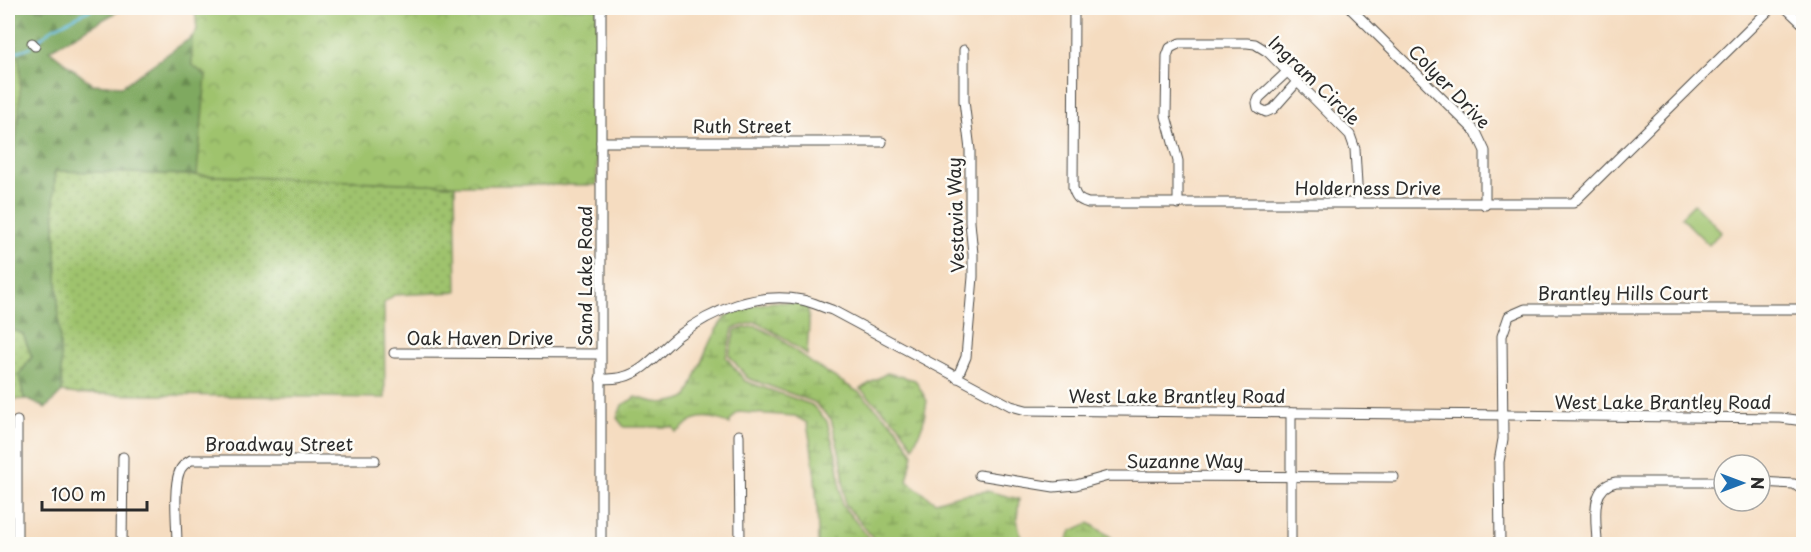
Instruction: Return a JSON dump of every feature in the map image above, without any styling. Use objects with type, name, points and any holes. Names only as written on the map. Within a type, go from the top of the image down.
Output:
[{"type":"street","name":"Sand Lake Road","points":[[601,8],[601,544]]},
{"type":"street","name":"Holderness Drive","points":[[1074,8],[1073,188],[1080,201],[1178,204],[1485,205],[1573,203],[1771,8]]},
{"type":"street","name":"Colyer Drive","points":[[1350,8],[1476,132],[1485,151],[1485,205]]},
{"type":"street","points":[[1786,8],[1803,25]]},
{"type":"street","name":"Ingram Circle","points":[[1178,204],[1178,161],[1166,116],[1167,56],[1170,48],[1180,43],[1255,44],[1268,52],[1350,135],[1355,149],[1358,203]]},
{"type":"street","name":"Vestavia Way","points":[[957,378],[966,357],[973,277],[969,222],[969,150],[964,101],[964,50]]},
{"type":"street","points":[[1287,72],[1259,98],[1258,108],[1266,112],[1273,109],[1297,82]]},
{"type":"street","name":"Ruth Street","points":[[602,142],[882,142]]},
{"type":"street","name":"West Lake Brantley Road","points":[[600,379],[623,377],[635,373],[677,337],[716,314],[744,303],[773,298],[801,300],[832,310],[1011,406],[1026,410],[1781,418],[1803,421]]},
{"type":"street","name":"Brantley Hills Court","points":[[1503,416],[1502,336],[1509,316],[1517,311],[1525,309],[1803,309]]},
{"type":"street","name":"Oak Haven Drive","points":[[394,353],[600,354]]},
{"type":"street","points":[[1291,412],[1291,544]]},
{"type":"street","points":[[1500,544],[1499,462],[1503,439],[1503,416]]},
{"type":"street","points":[[17,421],[17,544]]},
{"type":"street","points":[[739,435],[740,544]]},
{"type":"street","points":[[122,544],[123,457]]},
{"type":"street","name":"Broadway Street","points":[[177,544],[177,484],[179,473],[191,460],[375,460]]},
{"type":"street","name":"Suzanne Way","points":[[979,474],[1054,487],[1068,487],[1108,476],[1394,477]]},
{"type":"street","points":[[1597,544],[1597,502],[1601,489],[1605,485],[1616,482],[1712,482]]},
{"type":"street","points":[[1772,483],[1794,484],[1803,491]]},
{"type":"green space","points":[[8,8],[124,8],[49,50],[92,84],[122,86],[192,37],[192,64],[206,76],[197,175],[55,171],[54,203],[62,392],[46,408],[24,398],[19,375],[32,357],[23,334],[8,328],[8,179],[19,118],[16,47],[8,35]]},
{"type":"green space","points":[[195,8],[597,8],[597,185],[455,185],[197,175],[206,76],[192,64],[192,37],[197,30]]},
{"type":"green space","points":[[8,35],[16,47],[19,59],[20,93],[17,132],[8,179]]},
{"type":"green space","points":[[55,170],[455,185],[457,292],[394,295],[384,303],[385,398],[61,392],[54,203]]},
{"type":"green space","points":[[1694,204],[1721,231],[1709,245],[1681,217]]},
{"type":"green space","points":[[773,302],[798,303],[808,306],[807,355],[781,336],[756,322],[733,328],[726,357],[745,381],[812,405],[827,421],[838,463],[842,505],[874,544],[818,544],[816,484],[810,438],[807,423],[795,416],[738,412],[730,424],[703,418],[693,420],[676,432],[673,427],[624,427],[617,418],[622,405],[636,397],[662,403],[687,397],[711,339],[724,319],[741,309]]},
{"type":"green space","points":[[756,326],[779,338],[813,364],[860,393],[897,428],[913,454],[907,481],[935,502],[959,495],[987,491],[1019,499],[1017,519],[1022,542],[1028,544],[878,544],[845,504],[842,463],[831,419],[814,402],[747,378],[729,355],[735,330]]},
{"type":"green space","points":[[8,328],[23,334],[32,357],[19,375],[24,397],[27,399],[8,400]]},
{"type":"green space","points":[[887,373],[915,380],[927,401],[923,424],[913,447],[900,426],[860,389]]},
{"type":"green space","points":[[1089,523],[1111,537],[1115,544],[1065,544],[1071,531]]},
{"type":"waterway","points":[[35,43],[53,28],[94,8]]},
{"type":"waterway","points":[[16,52],[31,47]]}]
